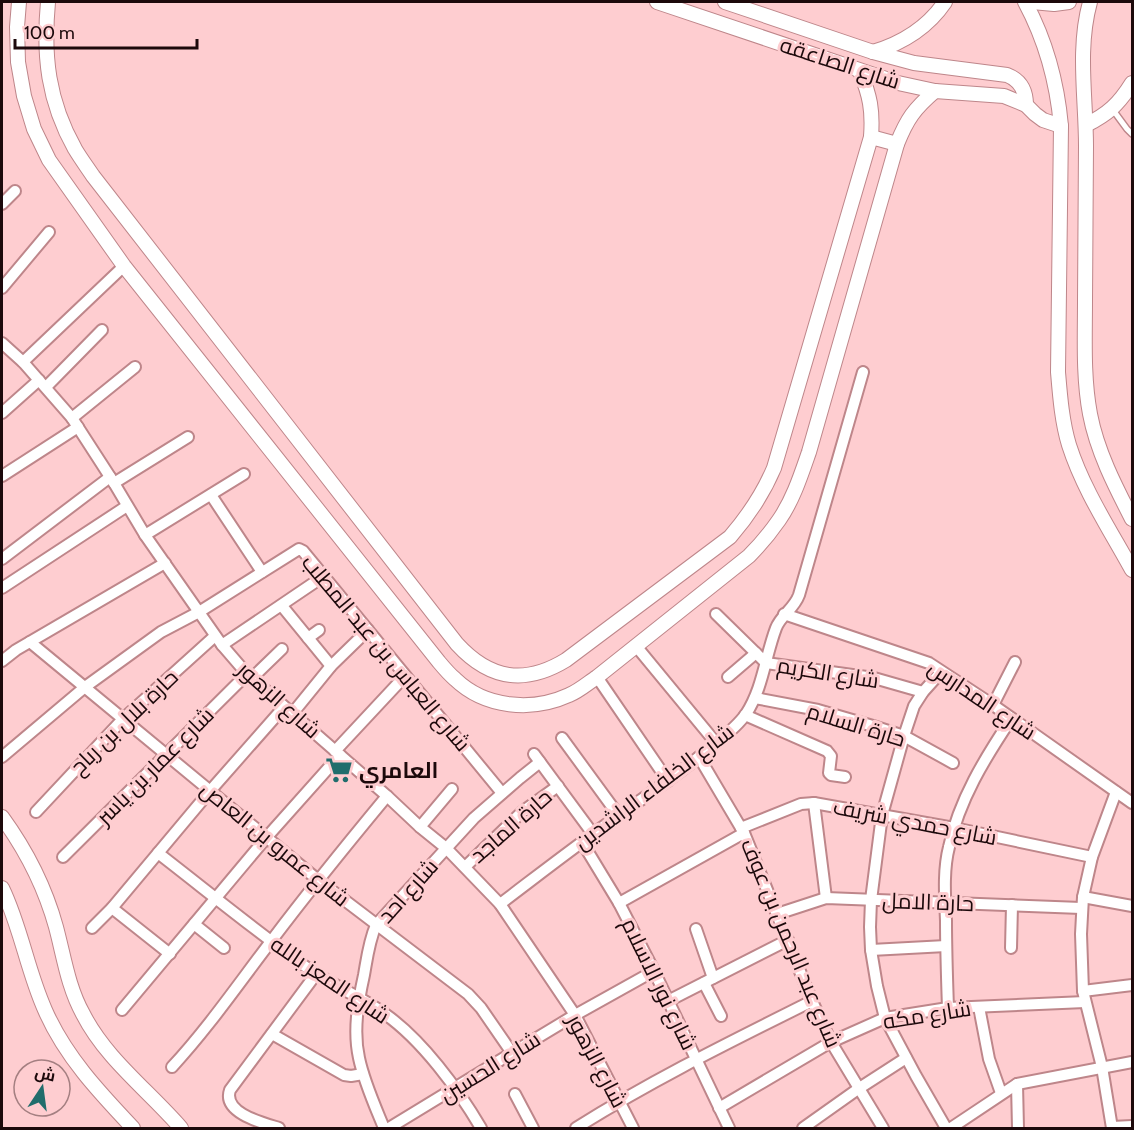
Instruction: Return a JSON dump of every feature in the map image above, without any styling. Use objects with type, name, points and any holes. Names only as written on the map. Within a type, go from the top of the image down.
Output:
[{"type":"street","points":[[19,2],[18,62],[24,96],[34,129],[50,160],[124,266],[455,680],[476,694],[491,700],[523,706],[548,703],[571,695],[597,677],[749,556],[775,526],[792,498],[809,452],[897,144],[910,116],[935,91]]},
{"type":"street","points":[[48,2],[45,30],[46,62],[52,92],[62,122],[93,176],[457,644],[483,667],[517,676],[551,669],[567,660],[730,537],[756,505],[774,468],[871,137],[871,107],[860,71]]},
{"type":"street","name":"شارع الصاعقه","points":[[657,2],[898,83],[935,91],[1004,96],[1026,105],[1043,120],[1060,126]]},
{"type":"street","name":"شارع الصاعقه","points":[[725,2],[873,52],[914,63],[1007,75],[1017,80],[1025,91],[1026,105]]},
{"type":"street","points":[[873,52],[896,44],[918,30],[945,2]]},
{"type":"street","points":[[1025,2],[1044,41],[1051,62],[1059,105],[1058,372],[1064,420],[1069,445],[1082,475],[1132,570]]},
{"type":"street","points":[[1032,2],[1054,4],[1069,2]]},
{"type":"street","points":[[1090,2],[1083,40],[1086,125],[1085,369],[1087,393],[1096,437],[1106,465],[1132,519]]},
{"type":"street","points":[[1086,125],[1112,109],[1130,90]]},
{"type":"street","points":[[871,137],[897,144]]},
{"type":"street","points":[[2,204],[15,191]]},
{"type":"street","points":[[2,288],[49,232]]},
{"type":"street","points":[[23,362],[124,266]]},
{"type":"street","points":[[2,413],[42,384],[102,330]]},
{"type":"street","name":"شارع الزهور","points":[[2,343],[23,362],[75,423],[145,535],[219,641],[248,677],[446,848],[500,904],[575,1015],[633,1128]]},
{"type":"street","points":[[2,476],[75,423],[135,367]]},
{"type":"street","name":"شارع الخلفاء الراشدين","points":[[500,904],[668,781],[732,731],[745,716],[761,683],[777,627],[784,615],[796,603],[799,595],[863,372]]},
{"type":"street","points":[[2,559],[112,480],[188,437]]},
{"type":"street","points":[[145,535],[244,474]]},
{"type":"street","points":[[211,495],[262,572]]},
{"type":"street","points":[[2,588],[127,506]]},
{"type":"street","name":"شارع العباس بن عبد المطلب","points":[[2,757],[85,687],[161,632],[199,612],[299,549],[324,576],[502,794]]},
{"type":"street","points":[[2,661],[16,650],[165,563]]},
{"type":"street","name":"حارة بلال بن رباح","points":[[36,812],[123,719],[219,641],[282,606],[324,576]]},
{"type":"street","points":[[282,606],[331,666]]},
{"type":"street","name":"شارع الكريم","points":[[716,614],[766,663],[874,678],[923,692]]},
{"type":"street","name":"شارع المدارس","points":[[784,615],[923,660],[993,705],[1132,803]]},
{"type":"street","points":[[308,638],[320,630]]},
{"type":"street","points":[[92,928],[112,908],[210,791],[368,630]]},
{"type":"street","name":"شارع عمرو بن العاص","points":[[30,642],[318,880],[468,994],[481,1008],[512,1053]]},
{"type":"street","points":[[636,646],[716,743]]},
{"type":"street","name":"شارع عمار بن ياسر","points":[[63,857],[165,755],[248,677],[282,649]]},
{"type":"street","points":[[728,677],[756,653]]},
{"type":"street","points":[[993,705],[1016,662]]},
{"type":"street","points":[[941,672],[914,706],[882,815],[871,900],[871,950],[885,1018],[946,1128]]},
{"type":"street","points":[[122,1010],[337,753],[405,676]]},
{"type":"street","points":[[597,677],[668,781]]},
{"type":"street","name":"حارة السلام","points":[[755,698],[846,717],[904,736],[953,763]]},
{"type":"street","points":[[745,716],[827,752],[831,756],[829,773],[845,777]]},
{"type":"street","points":[[948,1008],[945,903],[948,849],[973,781],[1011,719]]},
{"type":"street","points":[[562,738],[619,816]]},
{"type":"street","name":"شارع عبد الرحمن بن عوف","points":[[699,757],[742,830],[831,1042],[882,1128]]},
{"type":"street","name":"شارع احد","points":[[384,1128],[363,1074],[356,1038],[359,998],[371,937],[376,925],[474,818],[502,794],[537,758],[558,786]]},
{"type":"street","points":[[558,786],[593,834]]},
{"type":"street","name":"حارة الماجد","points":[[465,867],[522,812],[558,786]]},
{"type":"street","points":[[420,827],[452,789]]},
{"type":"street","points":[[1116,792],[1092,857],[1082,902],[1081,960],[1084,997],[1102,1067],[1112,1128],[1132,1126]]},
{"type":"street","points":[[172,1067],[217,1015],[318,880],[387,796]]},
{"type":"street","points":[[814,803],[826,898]]},
{"type":"street","name":"شارع حمدي شريف","points":[[619,903],[742,830],[801,804],[814,803],[954,828],[1092,857]]},
{"type":"street","points":[[2,817],[22,847],[41,886],[56,927],[69,982],[90,1027],[106,1051],[180,1128]]},
{"type":"street","name":"شارع نور الاسلام","points":[[582,842],[619,903],[654,971],[729,1128]]},
{"type":"street","name":"شارع المعز بالله","points":[[158,853],[316,974],[386,1015],[430,1057],[455,1088],[481,1128]]},
{"type":"street","points":[[2,888],[54,1030],[80,1069],[133,1128]]},
{"type":"street","name":"حارة الامل","points":[[777,914],[826,898],[1012,905],[1082,902],[1132,906]]},
{"type":"street","points":[[1011,948],[1012,905]]},
{"type":"street","points":[[112,908],[170,954]]},
{"type":"street","points":[[194,924],[224,948]]},
{"type":"street","points":[[696,929],[709,981],[721,1016]]},
{"type":"street","points":[[668,1001],[788,940]]},
{"type":"street","points":[[871,950],[946,946]]},
{"type":"street","name":"شارع الحسين","points":[[389,1128],[575,1015],[654,971]]},
{"type":"street","points":[[279,1128],[256,1120],[233,1108],[228,1096],[230,1090],[316,974]]},
{"type":"street","name":"شارع مكه","points":[[719,1108],[831,1042],[885,1018],[948,1008],[1084,997],[1132,985]]},
{"type":"street","points":[[576,1128],[696,1059],[812,1000]]},
{"type":"street","points":[[979,1007],[989,1059],[1001,1093]]},
{"type":"street","points":[[272,1034],[344,1075],[363,1074]]},
{"type":"street","points":[[803,1128],[906,1058]]},
{"type":"street","points":[[951,1128],[1017,1084],[1132,1062]]},
{"type":"street","points":[[1017,1084],[1018,1128]]},
{"type":"street","points":[[515,1094],[533,1128]]},
{"type":"lane","points":[[1112,109],[1132,134]]},
{"type":"place","name":"العامري","points":[[339,770]]}]
